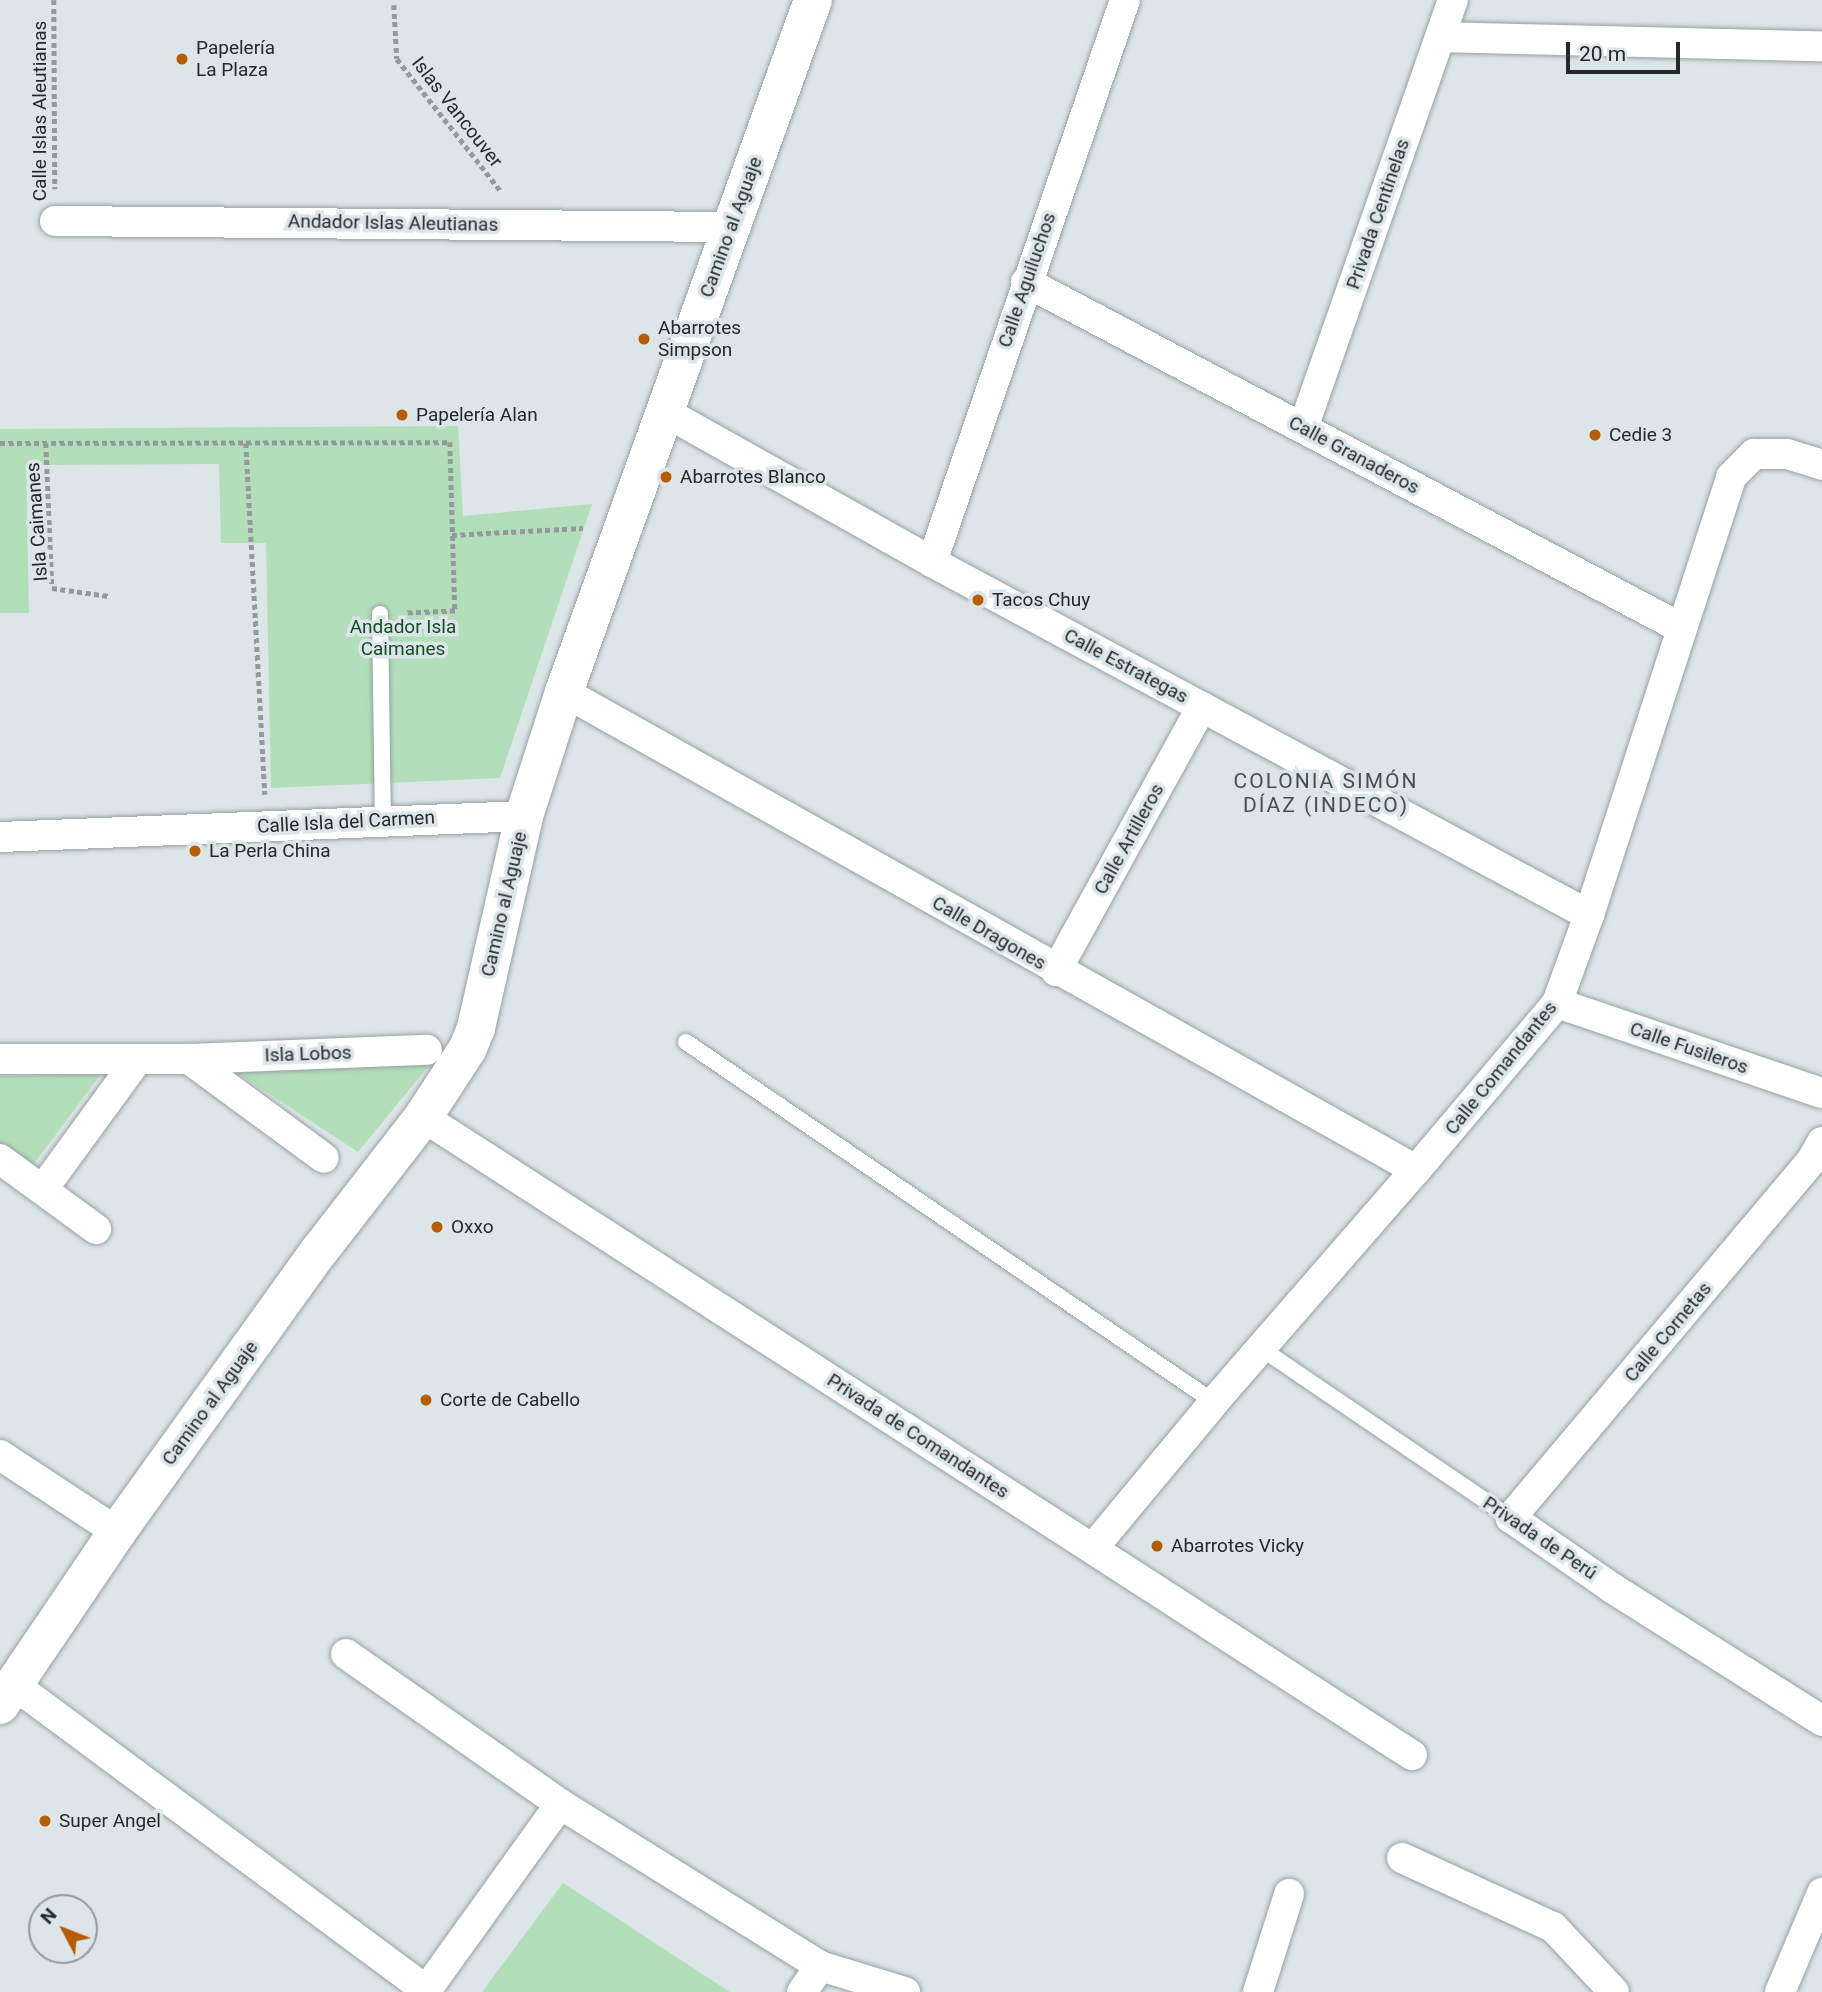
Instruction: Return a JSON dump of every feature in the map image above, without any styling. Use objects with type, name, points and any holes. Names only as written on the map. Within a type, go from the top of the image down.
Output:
[{"type":"main road","name":"Camino al Aguaje","points":[[7,1694],[117,1532],[320,1250],[423,1117],[468,1048],[476,1028],[524,816],[564,692],[813,0]]},
{"type":"street","name":"Calle Aguiluchos","points":[[932,562],[1125,0]]},
{"type":"street","name":"Privada Centinelas","points":[[1303,428],[1453,0]]},
{"type":"street","points":[[1441,37],[1822,46]]},
{"type":"street","name":"Andador Islas Aleutianas","points":[[55,221],[731,227]]},
{"type":"street","name":"Calle Granaderos","points":[[1026,282],[1681,628]]},
{"type":"street","name":"Calle Estrategas","points":[[665,412],[932,562],[1589,915]]},
{"type":"street","name":"Calle Comandantes","points":[[1093,1548],[1214,1402],[1557,1003],[1589,915],[1731,477],[1754,454],[1787,454],[1822,464]]},
{"type":"street","name":"Calle Dragones","points":[[564,692],[1056,971],[1416,1170]]},
{"type":"street","name":"Calle Artilleros","points":[[1056,971],[1202,707]]},
{"type":"street","name":"Calle Isla del Carmen","points":[[0,837],[524,816]]},
{"type":"street","name":"Calle Fusileros","points":[[1557,1003],[1822,1093]]},
{"type":"street","name":"Isla Lobos","points":[[0,1059],[190,1059],[426,1050]]},
{"type":"street","points":[[190,1059],[324,1157]]},
{"type":"street","points":[[43,1189],[137,1060]]},
{"type":"street","name":"Privada de Comandantes","points":[[423,1117],[1412,1755]]},
{"type":"street","name":"Calle Cornetas","points":[[1511,1518],[1812,1160],[1822,1142]]},
{"type":"street","points":[[0,1159],[96,1229]]},
{"type":"street","points":[[0,1454],[117,1532]]},
{"type":"street","name":"Privada de Perú","points":[[1511,1518],[1612,1588],[1822,1721]]},
{"type":"street","points":[[346,1654],[560,1804],[820,1966],[905,1992]]},
{"type":"street","points":[[7,1694],[426,1991],[560,1804]]},
{"type":"street","points":[[1402,1858],[1553,1927],[1614,1992]]},
{"type":"street","points":[[1780,1992],[1822,1893]]},
{"type":"street","points":[[1258,1992],[1289,1894]]},
{"type":"street","points":[[802,1992],[820,1966]]},
{"type":"lane","points":[[380,614],[383,820]]},
{"type":"lane","points":[[686,1042],[1214,1402]]},
{"type":"lane","name":"Privada de Perú","points":[[1262,1349],[1511,1518]]},
{"type":"path","name":"Calle Islas Aleutianas","points":[[54,0],[55,221]]},
{"type":"path","name":"Islas Vancouver","points":[[394,5],[397,60],[528,225]]},
{"type":"path","points":[[0,443],[450,442],[455,611],[380,614]]},
{"type":"path","name":"Isla Caimanes","points":[[46,443],[52,588],[108,596]]},
{"type":"path","points":[[246,443],[267,826]]},
{"type":"path","points":[[452,535],[589,528]]},
{"type":"green space","name":"Andador Isla Caimanes","points":[[458,426],[463,516],[592,504],[500,778],[271,788],[266,543],[221,543],[219,464],[26,465],[29,613],[0,613],[0,429]]},
{"type":"green space","points":[[436,1057],[358,1152],[234,1071]]},
{"type":"green space","points":[[101,1074],[30,1169],[0,1148],[0,1076]]},
{"type":"green space","points":[[563,1883],[730,1992],[482,1992]]},
{"type":"place","name":"Papelería La Plaza","points":[[182,59]]},
{"type":"place","name":"Abarrotes Simpson","points":[[644,339]]},
{"type":"place","name":"Papelería Alan","points":[[402,415]]},
{"type":"place","name":"Cedie 3","points":[[1595,435]]},
{"type":"place","name":"Abarrotes Blanco","points":[[666,477]]},
{"type":"place","name":"Tacos Chuy","points":[[978,600]]},
{"type":"place","name":"La Perla China","points":[[195,851]]},
{"type":"place","name":"Oxxo","points":[[437,1227]]},
{"type":"place","name":"Corte de Cabello","points":[[426,1400]]},
{"type":"place","name":"Abarrotes Vicky","points":[[1157,1546]]},
{"type":"place","name":"Super Angel","points":[[45,1821]]},
{"type":"district","name":"COLONIA SIMÓN DÍAZ (INDECO)","points":[[1326,793]]}]
